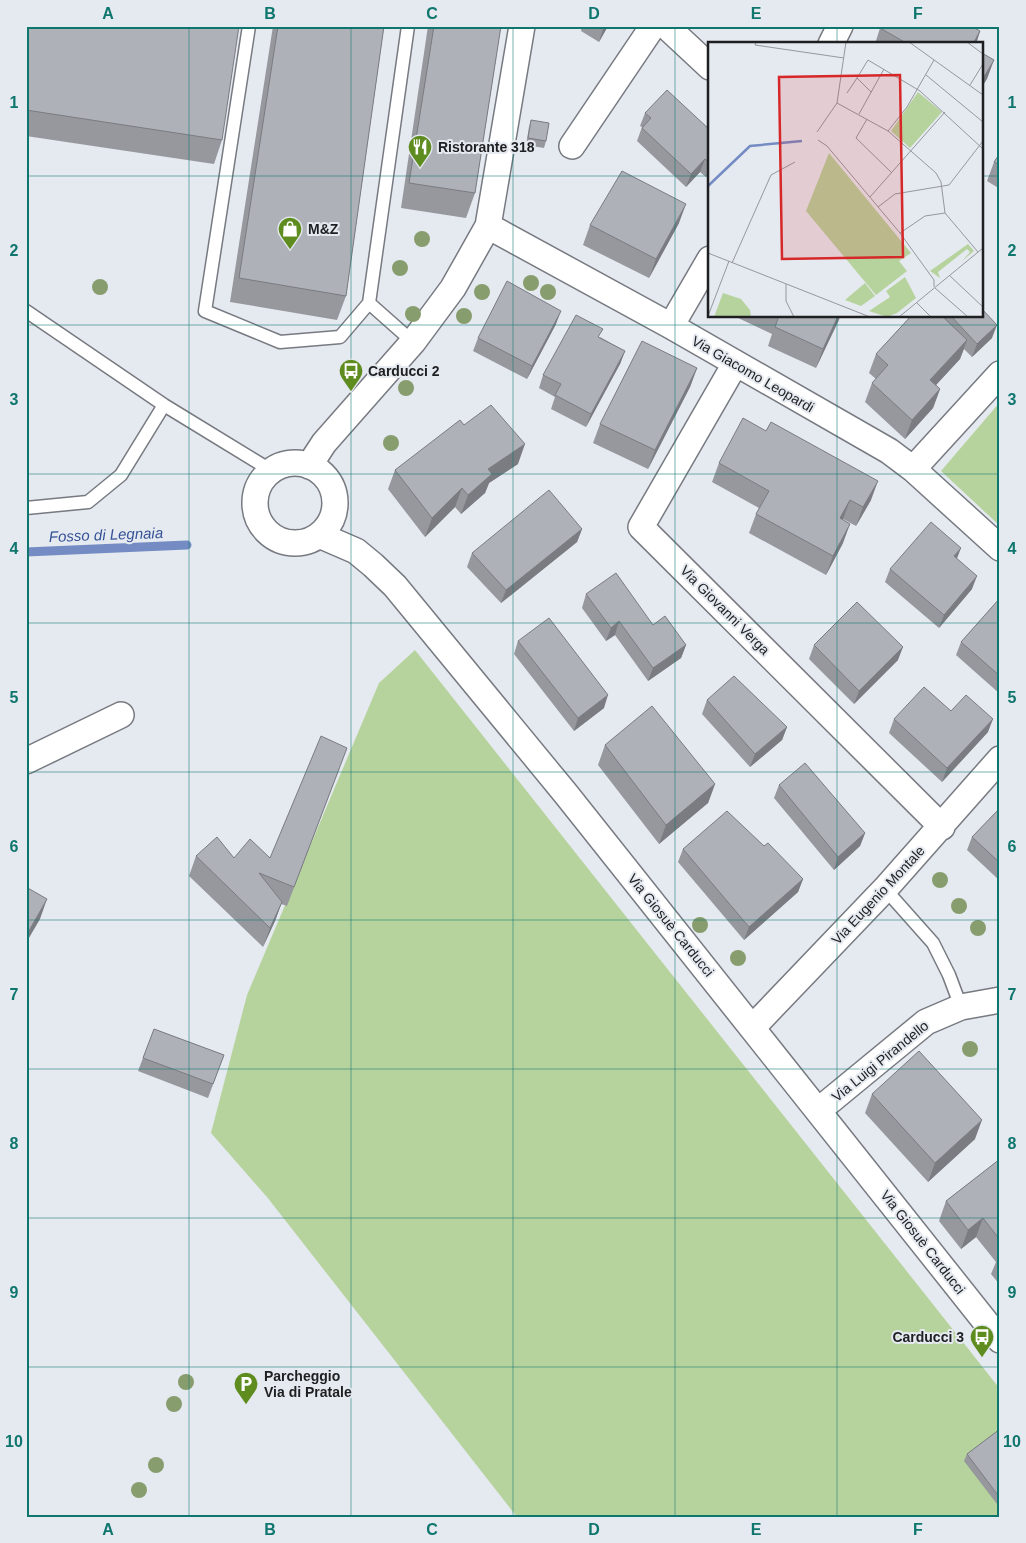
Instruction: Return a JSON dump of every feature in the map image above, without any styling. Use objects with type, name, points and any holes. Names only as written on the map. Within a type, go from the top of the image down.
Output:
[{"type":"street","points":[[309,466],[324,443],[413,342],[453,288],[488,226],[522,26]]},
{"type":"street","points":[[572,146],[653,26]]},
{"type":"street","points":[[666,26],[708,65]]},
{"type":"street","points":[[832,42],[840,26]]},
{"type":"street","name":"Via Giacomo Leopardi","points":[[488,226],[672,326],[888,451],[913,469],[1000,548]]},
{"type":"street","points":[[672,326],[708,263]]},
{"type":"street","name":"Via Giovanni Verga","points":[[735,364],[641,527],[942,827]]},
{"type":"street","points":[[913,469],[1000,374]]},
{"type":"street","points":[[303,463],[309,466],[318,470],[326,477],[333,489],[335,496],[333,516],[327,528],[319,535],[304,542],[291,542],[278,538],[264,528],[257,513],[255,500],[261,483],[272,471],[289,464],[303,463]]},
{"type":"street","name":"Via Giosuè Carducci","points":[[319,535],[356,551],[395,586],[566,794],[753,1027],[1000,1340]]},
{"type":"street","points":[[26,761],[121,716]]},
{"type":"street","name":"Via Eugenio Montale","points":[[753,1027],[885,889],[942,827],[1000,759]]},
{"type":"street","name":"Via Luigi Pirandello","points":[[819,1110],[926,1022],[961,1007],[1000,1000]]},
{"type":"lane","points":[[249,26],[205,310],[280,342],[340,337],[369,303],[408,26]]},
{"type":"lane","points":[[369,303],[413,342]]},
{"type":"lane","points":[[26,311],[164,404],[272,471]]},
{"type":"lane","points":[[26,508],[88,502],[121,475],[164,404]]},
{"type":"lane","points":[[885,889],[932,943],[949,975],[961,1007]]},
{"type":"green space","points":[[1000,402],[1000,526],[941,471]]},
{"type":"green space","points":[[415,650],[1000,1389],[1000,1517],[517,1517],[267,1197],[211,1133],[247,995],[379,683]]},
{"type":"building","points":[[26,26],[239,26],[222,140],[26,110]]},
{"type":"building","points":[[278,26],[384,26],[346,296],[239,278]]},
{"type":"building","points":[[434,26],[501,26],[475,193],[409,183]]},
{"type":"building","points":[[881,26],[971,26],[980,31],[974,42],[904,42],[880,28]]},
{"type":"building","points":[[984,54],[994,60],[984,77]]},
{"type":"building","points":[[667,90],[708,128],[708,161],[705,159],[691,174],[642,128],[651,118],[645,113]]},
{"type":"building","points":[[531,120],[549,123],[546,141],[528,138]]},
{"type":"building","points":[[1000,153],[1000,165],[994,162]]},
{"type":"building","points":[[622,171],[686,204],[656,259],[590,225]]},
{"type":"building","points":[[507,281],[561,311],[532,366],[478,338]]},
{"type":"building","points":[[984,311],[997,325],[977,344],[953,318],[984,318]]},
{"type":"building","points":[[576,315],[603,329],[598,337],[625,351],[591,414],[555,395],[561,384],[543,375]]},
{"type":"building","points":[[778,318],[837,318],[823,349],[775,327]]},
{"type":"building","points":[[909,318],[944,318],[967,340],[930,380],[940,389],[912,420],[872,383],[888,365],[876,354]]},
{"type":"building","points":[[642,341],[697,368],[655,450],[600,424]]},
{"type":"building","points":[[491,405],[525,444],[488,469],[492,474],[468,495],[462,488],[432,518],[395,470],[460,420],[464,425]]},
{"type":"building","points":[[743,418],[766,431],[771,422],[878,481],[863,507],[850,500],[840,518],[850,524],[833,556],[756,514],[769,491],[719,463]]},
{"type":"building","points":[[549,490],[582,529],[506,590],[472,553]]},
{"type":"building","points":[[931,522],[961,548],[954,556],[977,576],[944,615],[890,569]]},
{"type":"building","points":[[616,573],[653,625],[665,616],[686,645],[653,668],[619,621],[611,628],[586,594]]},
{"type":"building","points":[[1000,598],[1000,676],[961,642]]},
{"type":"building","points":[[857,602],[903,647],[859,691],[814,645]]},
{"type":"building","points":[[549,618],[608,695],[578,718],[518,641]]},
{"type":"building","points":[[734,676],[787,727],[755,754],[707,700]]},
{"type":"building","points":[[924,687],[951,711],[966,695],[993,719],[947,768],[894,719]]},
{"type":"building","points":[[652,706],[715,784],[666,825],[605,745]]},
{"type":"building","points":[[321,736],[347,748],[294,887],[259,873],[282,902],[270,928],[196,856],[217,837],[234,858],[250,839],[270,858]]},
{"type":"building","points":[[805,763],[865,833],[838,857],[779,785]]},
{"type":"building","points":[[1000,808],[1000,863],[972,837]]},
{"type":"building","points":[[727,811],[764,846],[768,843],[803,879],[749,927],[683,849]]},
{"type":"building","points":[[26,887],[47,899],[26,936]]},
{"type":"building","points":[[154,1029],[224,1055],[213,1084],[143,1058]]},
{"type":"building","points":[[919,1051],[982,1120],[935,1163],[872,1094]]},
{"type":"building","points":[[1000,1159],[1000,1240],[983,1218],[968,1230],[946,1201]]},
{"type":"building","points":[[1000,1429],[1000,1498],[967,1454]]},
{"type":"waterway","name":"Fosso di Legnaia","points":[[26,552],[187,545]]},
{"type":"place","name":"Ristorante 318","points":[[420,168]]},
{"type":"place","name":"M&Z","points":[[290,250]]},
{"type":"place","name":"Carducci 2","points":[[351,392]]},
{"type":"place","name":"Carducci 3","points":[[982,1358]]},
{"type":"place","name":"Parcheggio Via di Pratale","points":[[246,1405]]}]
